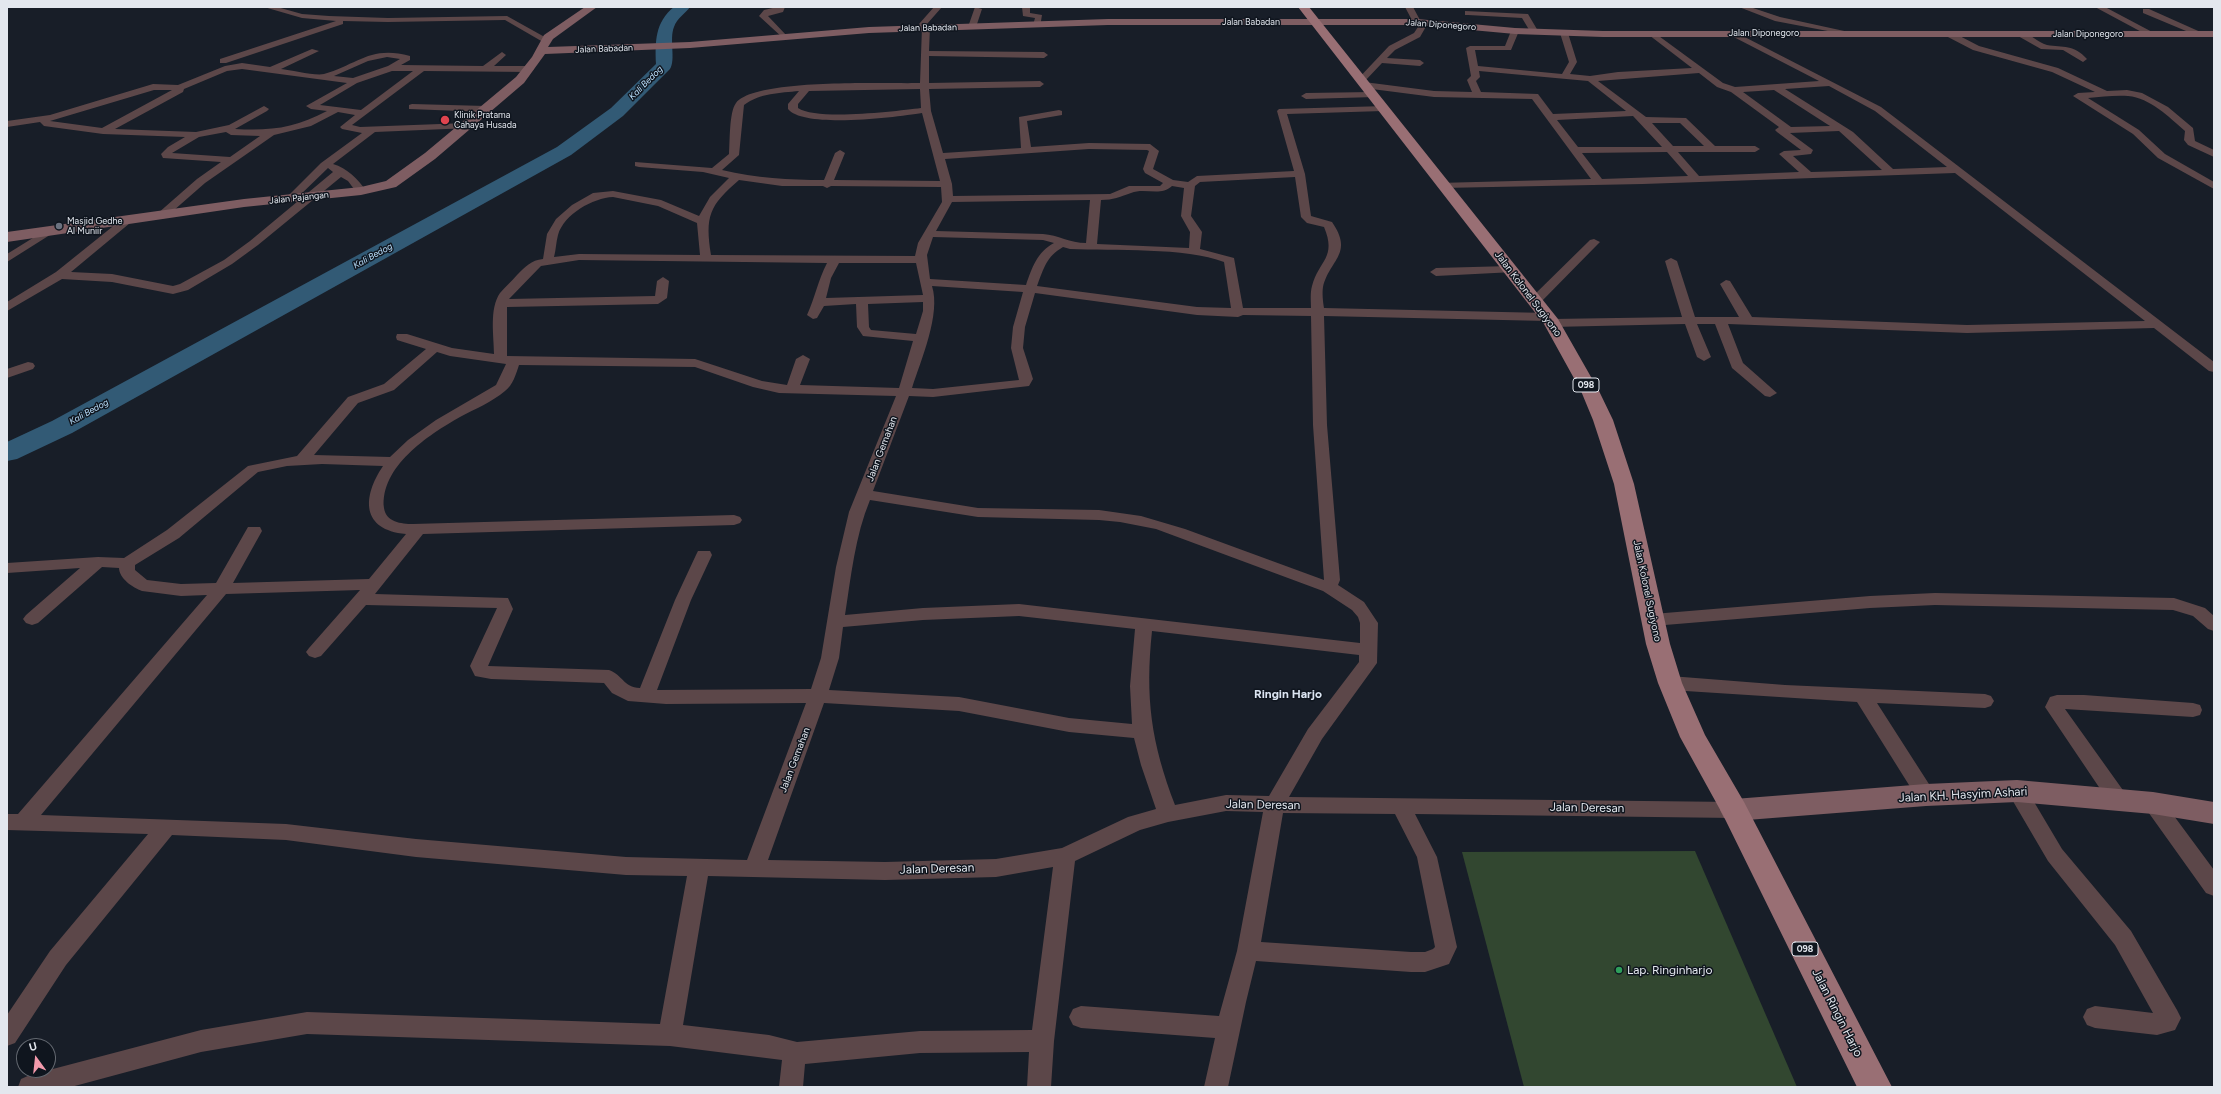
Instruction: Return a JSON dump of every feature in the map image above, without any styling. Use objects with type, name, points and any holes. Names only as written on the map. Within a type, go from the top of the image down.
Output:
[{"type":"main road","points":[[543,45],[592,7]]},
{"type":"main road","name":"098","points":[[1303,7],[1315,22]]},
{"type":"main road","name":"Jalan Babadan","points":[[543,45],[646,47],[690,45],[782,36],[926,27],[972,27],[1129,21],[1315,22]]},
{"type":"main road","name":"Jalan Diponegoro","points":[[1315,22],[1420,23],[1515,31],[1564,33],[2214,34]]},
{"type":"main road","name":"Jalan Kolonel Sugiyono","points":[[1315,22],[1442,185],[1535,301],[1549,320],[1590,391],[1614,452],[1624,484],[1653,620],[1670,683],[1693,737],[1734,810]]},
{"type":"main road","points":[[2186,34],[2214,46]]},
{"type":"main road","name":"Jalan Pajangan","points":[[8,236],[291,198],[361,191],[385,186],[402,178],[467,126],[530,69],[543,45]]},
{"type":"main road","name":"Jalan KH. Hasyim Ashari","points":[[1734,810],[1926,795],[2017,791],[2118,799],[2214,813]]},
{"type":"main road","name":"Jalan Ringin Harjo","points":[[1734,810],[1875,1087]]},
{"type":"street","points":[[268,7],[302,16],[349,19],[507,18],[543,45]]},
{"type":"street","points":[[781,7],[780,10],[767,12],[763,16],[776,27],[782,36]]},
{"type":"street","points":[[926,27],[923,24],[938,7]]},
{"type":"street","points":[[1026,7],[1026,14],[1039,17],[1037,25]]},
{"type":"street","points":[[1370,92],[1379,60],[1392,48],[1417,34],[1420,23],[1409,7]]},
{"type":"street","points":[[1743,7],[1778,19],[1854,34]]},
{"type":"street","points":[[2099,7],[2152,34]]},
{"type":"street","points":[[972,27],[978,9]]},
{"type":"street","points":[[2146,11],[2201,34]]},
{"type":"street","points":[[1469,26],[1468,12],[1525,16],[1534,32]]},
{"type":"street","points":[[210,65],[349,19]]},
{"type":"street","name":"Jalan Gemahan","points":[[754,868],[830,658],[844,567],[857,512],[904,393],[929,311],[929,298],[924,282],[921,260],[922,249],[947,199],[947,184],[926,110],[924,87],[926,27]]},
{"type":"street","points":[[1478,95],[1471,80],[1476,77],[1470,48],[1508,48],[1515,31]]},
{"type":"street","points":[[1564,33],[1573,62],[1566,76]]},
{"type":"street","points":[[1652,33],[1722,86],[1734,90],[1788,129]]},
{"type":"street","points":[[1730,33],[1830,83],[1878,109],[1955,170],[2214,368]]},
{"type":"street","points":[[1949,34],[1976,48],[2055,70],[2105,94]]},
{"type":"street","points":[[2021,34],[2044,47],[2065,48],[2083,59]]},
{"type":"street","points":[[272,70],[315,51]]},
{"type":"street","points":[[925,53],[1044,55]]},
{"type":"street","points":[[991,64],[995,54]]},
{"type":"street","points":[[485,69],[502,55]]},
{"type":"street","points":[[325,77],[370,56],[407,58],[391,68],[354,81],[311,106],[334,111],[363,113]]},
{"type":"street","points":[[1379,60],[1420,63]]},
{"type":"street","points":[[7,124],[34,122],[51,118],[153,87],[180,88],[232,67],[242,66],[354,81]]},
{"type":"street","points":[[391,68],[530,69]]},
{"type":"street","points":[[1474,68],[1590,79],[1618,75],[1701,70]]},
{"type":"street","points":[[421,69],[345,128],[354,130],[372,130],[467,126]]},
{"type":"street","points":[[1590,79],[1644,120],[1696,179]]},
{"type":"street","points":[[1734,90],[1830,83]]},
{"type":"street","points":[[715,171],[734,154],[738,108],[744,100],[770,91],[806,88],[1040,84]]},
{"type":"street","points":[[1776,87],[1842,128],[1857,140],[1889,171]]},
{"type":"street","points":[[103,131],[167,98],[180,90],[180,88]]},
{"type":"street","points":[[806,88],[793,104],[793,109],[797,112],[839,116],[892,114],[926,110]]},
{"type":"street","points":[[1328,586],[1332,580],[1320,425],[1319,312],[1317,288],[1320,278],[1332,262],[1336,248],[1328,224],[1310,221],[1306,218],[1300,174],[1283,111],[1370,92]]},
{"type":"street","points":[[1306,96],[1370,92],[1532,95],[1535,96],[1599,182]]},
{"type":"street","points":[[2214,154],[2192,143],[2189,140],[2190,130],[2186,126],[2144,96],[2134,93],[2078,96],[2136,132],[2142,141],[2157,152],[2214,186]]},
{"type":"street","points":[[412,107],[486,109]]},
{"type":"street","points":[[34,122],[103,131],[196,135],[215,133],[232,127],[264,109]]},
{"type":"street","points":[[231,132],[271,133],[311,124],[334,111]]},
{"type":"street","points":[[1026,150],[1022,119],[1059,113]]},
{"type":"street","points":[[1551,117],[1635,113]]},
{"type":"street","points":[[1644,120],[1683,120],[1712,148]]},
{"type":"street","points":[[1807,174],[1784,154],[1809,151],[1780,131],[1788,129],[1842,128]]},
{"type":"street","points":[[291,198],[325,165],[372,130]]},
{"type":"street","points":[[161,216],[201,181],[271,133]]},
{"type":"street","points":[[196,135],[171,149],[166,154],[167,156],[232,160]]},
{"type":"street","points":[[938,156],[1107,145],[1148,146],[1154,151],[1148,169],[1149,171],[1170,183],[1190,185]]},
{"type":"street","points":[[1575,150],[1670,148],[1755,149]]},
{"type":"street","points":[[827,185],[840,153]]},
{"type":"street","points":[[639,164],[715,171],[753,180],[827,185],[947,184]]},
{"type":"street","points":[[60,275],[112,278],[174,290],[179,289],[193,283],[228,262],[299,207],[336,169],[356,182],[361,191]]},
{"type":"street","points":[[1442,185],[1599,182],[1889,171],[1955,170]]},
{"type":"street","points":[[1194,252],[1197,241],[1197,230],[1186,216],[1190,185],[1197,179],[1300,174]]},
{"type":"street","points":[[706,257],[702,221],[713,200],[737,176]]},
{"type":"street","points":[[727,185],[753,180]]},
{"type":"street","points":[[947,199],[1096,198],[1120,195],[1129,189],[1163,189],[1170,183]]},
{"type":"street","points":[[548,260],[553,234],[560,221],[576,207],[597,194],[613,194],[661,203],[702,221]]},
{"type":"street","points":[[1091,247],[1096,198]]},
{"type":"street","points":[[7,307],[60,275],[126,221]]},
{"type":"street","points":[[7,259],[48,231]]},
{"type":"street","points":[[929,234],[1052,238],[1062,243],[1091,247],[1194,252],[1220,255],[1230,260],[1238,313]]},
{"type":"street","points":[[1535,301],[1594,242]]},
{"type":"street","points":[[402,337],[435,347],[480,357],[508,360],[695,363],[714,368],[758,385],[792,389],[933,393],[1024,383],[1026,376],[1017,348],[1019,327],[1030,289],[1045,255],[1062,243]]},
{"type":"street","points":[[734,520],[418,529],[396,527],[386,523],[378,513],[376,497],[378,487],[385,472],[393,462],[437,426],[502,387],[508,360],[501,303],[509,290],[530,268],[548,260],[579,257],[706,257],[921,260]]},
{"type":"street","points":[[813,315],[819,302],[825,278],[835,259]]},
{"type":"street","points":[[1672,261],[1689,319],[1704,357]]},
{"type":"street","points":[[1436,272],[1510,270]]},
{"type":"street","points":[[501,303],[657,301],[661,298],[663,281]]},
{"type":"street","points":[[924,282],[1030,289],[1197,311],[1238,313],[1319,312],[1549,320],[1689,319],[1962,329],[2156,324]]},
{"type":"street","points":[[1726,284],[1748,321]]},
{"type":"street","points":[[819,302],[929,298]]},
{"type":"street","points":[[862,300],[863,327],[867,333],[922,338]]},
{"type":"street","points":[[1720,320],[1738,365],[1770,392]]},
{"type":"street","points":[[303,459],[353,400],[389,388],[435,347]]},
{"type":"street","points":[[792,389],[803,359]]},
{"type":"street","points":[[7,374],[28,366]]},
{"type":"street","points":[[7,568],[98,562],[127,563],[173,534],[253,469],[303,459],[393,462]]},
{"type":"street","points":[[865,494],[966,511],[1019,514],[1088,513],[1122,517],[1160,526],[1280,571],[1328,586],[1358,606],[1365,615],[1369,623],[1368,663],[1315,734],[1274,805],[1248,951],[1216,1087]]},
{"type":"street","points":[[315,652],[362,600],[418,529]]},
{"type":"street","points":[[15,822],[222,588],[254,531]]},
{"type":"street","points":[[646,695],[683,600],[704,555]]},
{"type":"street","points":[[32,619],[98,562]]},
{"type":"street","points":[[127,563],[127,572],[142,585],[181,590],[375,584]]},
{"type":"street","points":[[7,579],[24,566]]},
{"type":"street","points":[[362,600],[502,602],[505,609],[479,666],[481,671],[502,674],[609,677],[618,688],[628,694],[666,697],[817,696],[959,704],[1069,725],[1142,732]]},
{"type":"street","points":[[1653,620],[1870,602],[1958,600],[2174,604],[2199,612],[2214,625]]},
{"type":"street","points":[[836,622],[923,614],[1019,610],[1369,650]]},
{"type":"street","points":[[1144,624],[1139,680],[1142,732],[1152,770],[1168,814]]},
{"type":"street","points":[[1670,683],[1863,696],[1985,701]]},
{"type":"street","points":[[1863,696],[1926,795]]},
{"type":"street","points":[[2118,799],[2054,707],[2057,702],[2084,702],[2193,710]]},
{"type":"street","points":[[2017,791],[2055,855],[2103,912],[2130,948],[2169,1018],[2167,1022],[2157,1024],[2095,1017]]},
{"type":"street","name":"Jalan Deresan","points":[[15,822],[167,826],[286,832],[432,849],[626,866],[699,869],[754,868],[885,871],[996,868],[1031,863],[1065,856],[1135,823],[1168,814],[1226,803],[1274,805],[1734,810]]},
{"type":"street","points":[[2153,803],[2214,888]]},
{"type":"street","points":[[1248,951],[1411,962],[1429,961],[1441,957],[1446,947],[1445,937],[1431,871],[1423,847],[1401,806]]},
{"type":"street","points":[[7,1035],[58,958],[167,826]]},
{"type":"street","points":[[1039,1087],[1042,1041],[1065,856]]},
{"type":"street","points":[[670,1035],[699,869]]},
{"type":"street","points":[[1081,1017],[1229,1028]]},
{"type":"street","points":[[30,1087],[202,1039],[252,1029],[307,1024],[670,1035],[769,1046],[788,1050],[793,1054],[920,1042],[1042,1041]]},
{"type":"street","points":[[791,1087],[794,1077],[793,1054]]},
{"type":"green space","name":"Lap. Ringinharjo","points":[[1695,851],[1797,1087],[1524,1087],[1462,852]]},
{"type":"waterway","name":"Kali Bedog","points":[[7,453],[62,427],[564,151],[617,112],[664,65],[664,33],[670,20],[683,7]]},
{"type":"place","name":"Klinik Pratama Cahaya Husada","points":[[445,120]]},
{"type":"place","name":"Masjid Gedhe Al Muniir","points":[[59,226]]},
{"type":"place","name":"Lap. Ringinharjo","points":[[1619,970]]},
{"type":"district","name":"Ringin Harjo","points":[[1288,694]]}]
